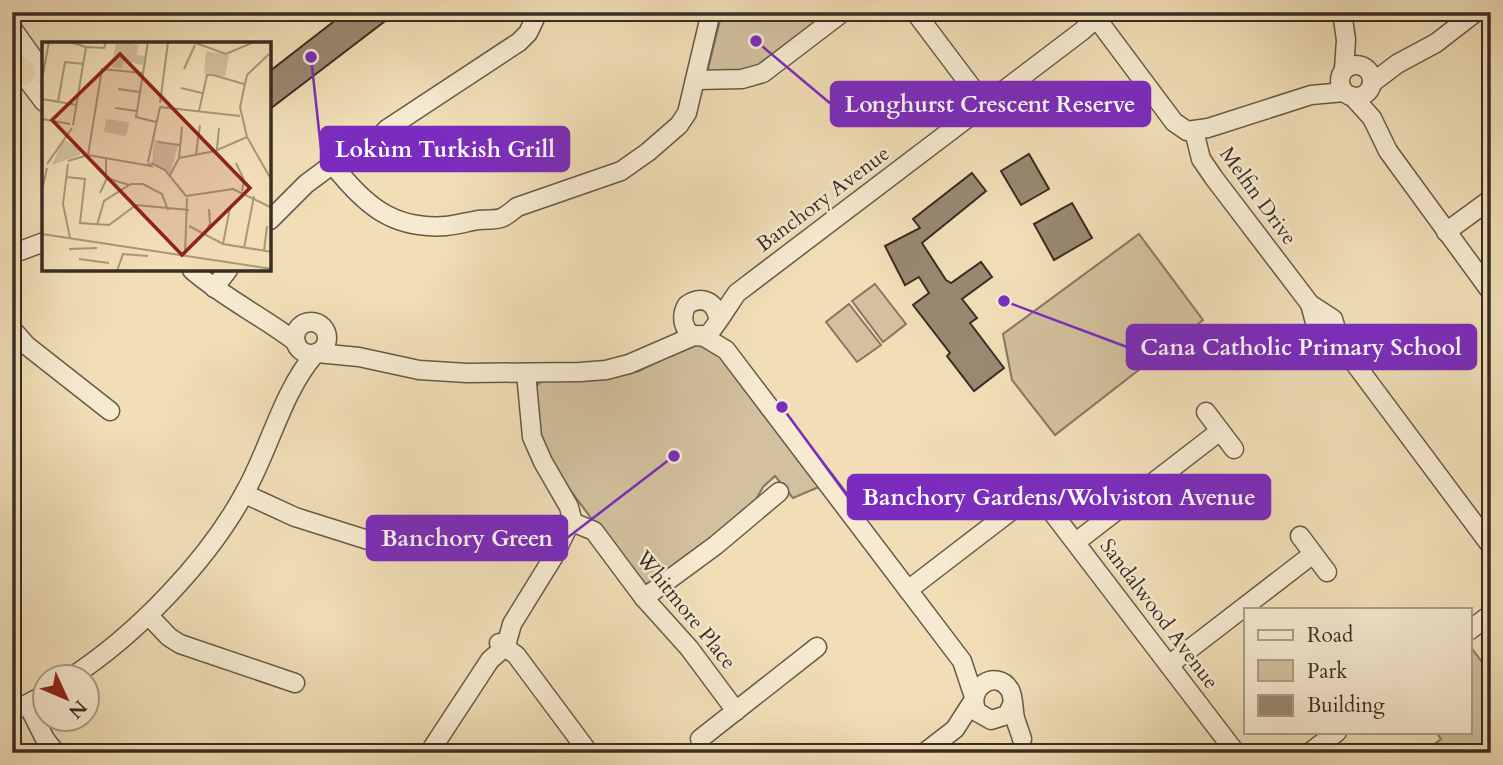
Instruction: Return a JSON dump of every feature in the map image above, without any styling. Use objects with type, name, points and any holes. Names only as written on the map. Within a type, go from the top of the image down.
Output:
[{"type":"street","points":[[271,219],[306,184],[336,163],[368,135],[387,129],[502,53],[512,36],[538,12]]},
{"type":"street","points":[[336,163],[360,197],[380,213],[419,226],[444,226],[480,220],[492,210],[503,206],[517,207],[621,171],[649,152],[664,136],[679,106],[693,88],[711,12]]},
{"type":"street","points":[[693,88],[763,73],[843,12]]},
{"type":"street","points":[[915,12],[985,105]]},
{"type":"street","points":[[1342,12],[1355,80],[1388,151],[1491,292]]},
{"type":"street","points":[[1100,15],[1174,122],[1182,130],[1194,131],[1311,95],[1397,64],[1436,43],[1476,12]]},
{"type":"street","name":"Banchory Avenue","points":[[718,320],[737,293],[1100,15]]},
{"type":"street","points":[[12,28],[25,67],[42,98]]},
{"type":"street","name":"Melfin Drive","points":[[1194,131],[1201,159],[1310,304],[1333,319],[1341,345],[1491,546]]},
{"type":"street","points":[[1446,232],[1491,199]]},
{"type":"street","points":[[12,254],[42,243]]},
{"type":"street","points":[[193,271],[214,288],[268,321],[307,350],[359,357],[419,370],[467,373],[606,370],[629,364],[713,330],[718,320]]},
{"type":"street","points":[[214,288],[227,271]]},
{"type":"street","name":"Banchory Avenue","points":[[704,300],[737,293]]},
{"type":"street","points":[[658,351],[687,305],[698,299],[714,306],[726,351]]},
{"type":"street","points":[[681,316],[686,329],[726,351],[962,661],[979,673],[1007,686],[1013,697],[1027,746]]},
{"type":"street","points":[[268,321],[317,324],[326,334],[359,357]]},
{"type":"street","points":[[90,664],[149,615],[204,553],[245,494],[307,350],[297,331],[304,324]]},
{"type":"street","points":[[12,329],[26,345],[110,411]]},
{"type":"street","points":[[307,350],[326,343],[326,334]]},
{"type":"street","points":[[429,753],[478,677],[481,662],[502,646],[507,622],[522,607],[574,526],[560,489],[543,462],[532,436],[526,373]]},
{"type":"street","points":[[1206,412],[1234,449]]},
{"type":"street","points":[[1076,542],[1220,430]]},
{"type":"street","points":[[644,598],[780,493]]},
{"type":"street","points":[[245,494],[295,517],[387,546]]},
{"type":"street","name":"Sandalwood Avenue","points":[[908,590],[1029,499],[1039,499],[1076,542],[1236,753]]},
{"type":"street","name":"Whitmore Place","points":[[574,526],[600,538],[644,598],[689,648],[736,711]]},
{"type":"street","points":[[1300,536],[1327,572]]},
{"type":"street","points":[[1169,665],[1313,554]]},
{"type":"street","points":[[1472,628],[1491,614]]},
{"type":"street","points":[[149,615],[180,644],[295,683]]},
{"type":"street","points":[[502,646],[520,662],[589,753]]},
{"type":"street","points":[[699,739],[817,647]]},
{"type":"street","points":[[962,661],[977,712],[993,720],[1027,746]]},
{"type":"street","points":[[955,729],[975,692],[984,683],[995,681]]},
{"type":"street","points":[[924,753],[955,729],[973,721],[993,720],[1007,715],[1013,704]]},
{"type":"street","points":[[20,708],[56,753]]},
{"type":"street","points":[[1309,753],[1334,734]]},
{"type":"green space","points":[[722,12],[835,12],[759,69],[707,73]]},
{"type":"green space","points":[[1139,234],[1203,320],[1055,435],[1012,380],[1003,334]]},
{"type":"green space","points":[[875,284],[906,324],[883,342],[852,301]]},
{"type":"green space","points":[[849,304],[881,345],[857,362],[826,322]]},
{"type":"green space","points":[[695,342],[722,354],[821,486],[793,498],[775,476],[763,487],[754,503],[673,569],[645,584],[635,577],[553,467],[543,446],[532,389],[545,379],[614,377],[639,371]]},
{"type":"green space","points":[[1472,649],[1491,674],[1491,753],[1423,753],[1441,739],[1437,734],[1472,734]]},
{"type":"building","points":[[346,12],[397,12],[271,108],[271,70]]},
{"type":"building","points":[[1029,154],[1049,189],[1021,205],[1001,171]]},
{"type":"building","points":[[972,173],[986,191],[922,243],[946,280],[951,283],[981,262],[992,277],[962,299],[977,318],[970,323],[1004,368],[974,391],[947,356],[950,353],[913,305],[929,293],[919,277],[905,285],[885,246],[920,228],[913,219]]},
{"type":"building","points":[[1072,203],[1092,238],[1054,260],[1034,224]]},
{"type":"place","name":"Longhurst Crescent Reserve","points":[[756,41]]},
{"type":"place","name":"Lokùm Turkish Grill","points":[[311,57]]},
{"type":"place","name":"Cana Catholic Primary School","points":[[1004,301]]},
{"type":"place","name":"Banchory Gardens/Wolviston Avenue","points":[[782,407]]},
{"type":"place","name":"Banchory Green","points":[[674,456]]}]
